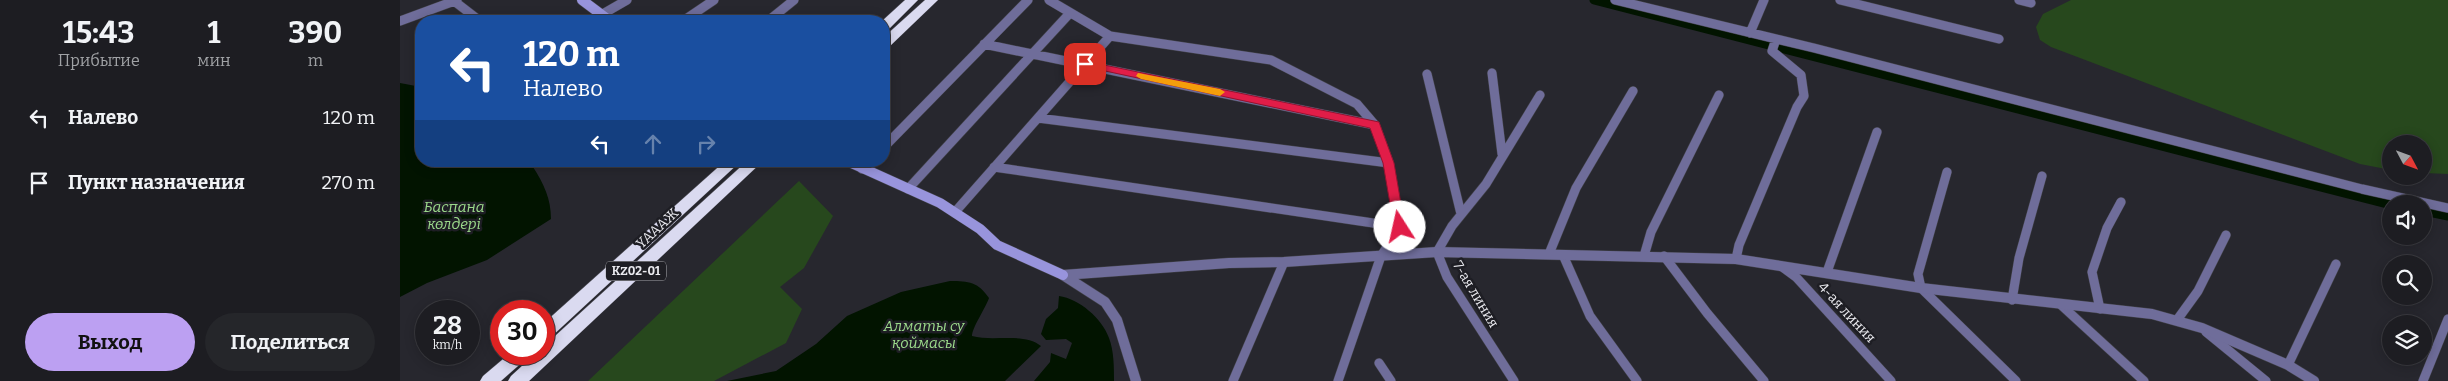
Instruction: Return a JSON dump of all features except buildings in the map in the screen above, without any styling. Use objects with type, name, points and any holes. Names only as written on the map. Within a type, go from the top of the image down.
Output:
[{"type":"highway","points":[[890,20],[912,0]]},
{"type":"highway","points":[[890,38],[932,0]]},
{"type":"highway","name":"ҮАААЖ","points":[[555,322],[727,167]]},
{"type":"highway","name":"ҮАААЖ","points":[[517,381],[749,167]]},
{"type":"highway","points":[[489,381],[507,365]]},
{"type":"main road","points":[[582,0],[602,15]]},
{"type":"main road","points":[[870,167],[908,189],[955,212],[980,228],[998,246],[1063,275]]},
{"type":"street","points":[[418,15],[456,0],[473,15]]},
{"type":"street","points":[[602,15],[627,0]]},
{"type":"street","points":[[692,15],[714,0]]},
{"type":"street","points":[[775,15],[794,0]]},
{"type":"street","points":[[890,141],[1028,0]]},
{"type":"street","points":[[1050,0],[1110,36],[1271,60],[1357,104],[1375,125],[1389,163],[1400,227],[1381,256],[1338,381]]},
{"type":"street","points":[[1615,0],[1750,33],[1774,44],[2362,189],[2448,208]]},
{"type":"street","points":[[1750,33],[1764,0]]},
{"type":"street","points":[[1840,0],[1999,39]]},
{"type":"street","points":[[2019,0],[2031,3]]},
{"type":"street","points":[[908,189],[1070,12]]},
{"type":"street","points":[[400,22],[415,16]]},
{"type":"street","points":[[955,212],[1110,36]]},
{"type":"street","points":[[984,44],[1375,125]]},
{"type":"street","points":[[1736,260],[1739,245],[1797,107],[1804,96],[1801,76],[1774,44]]},
{"type":"street","points":[[1492,73],[1502,154]]},
{"type":"street","points":[[1427,74],[1461,214]]},
{"type":"street","points":[[1548,254],[1576,188],[1633,92]]},
{"type":"street","name":"7-ая линия","points":[[1514,381],[1447,277],[1437,252],[1461,214],[1486,184],[1502,154],[1540,95]]},
{"type":"street","points":[[1644,256],[1651,232],[1719,96]]},
{"type":"street","points":[[1038,118],[1389,163]]},
{"type":"street","points":[[1827,272],[1877,132]]},
{"type":"street","points":[[994,167],[1400,227]]},
{"type":"street","points":[[1947,172],[1918,274],[1921,288],[2016,381]]},
{"type":"street","points":[[2012,300],[2019,258],[2042,176]]},
{"type":"street","points":[[2100,308],[2092,272],[2106,228],[2121,202]]},
{"type":"street","points":[[2177,320],[2198,290],[2226,235]]},
{"type":"street","points":[[1063,275],[1229,263],[1284,262],[1437,252],[1664,256],[1736,260],[2012,300],[2152,314],[2202,328],[2288,365],[2314,381]]},
{"type":"street","points":[[1563,255],[1590,316],[1638,381]]},
{"type":"street","points":[[1664,256],[1707,313],[1764,381]]},
{"type":"street","points":[[1233,381],[1284,262]]},
{"type":"street","points":[[2288,365],[2336,264]]},
{"type":"street","name":"4-ая линия","points":[[1779,265],[1796,277],[1891,381]]},
{"type":"street","points":[[1063,275],[1105,302],[1118,320],[1136,381]]},
{"type":"street","points":[[2060,304],[2144,381]]},
{"type":"street","points":[[2423,381],[2448,319]]},
{"type":"street","points":[[2202,328],[2266,381]]},
{"type":"street","points":[[1380,363],[1391,381]]},
{"type":"green space","points":[[2071,0],[2448,0],[2448,174],[2432,173],[2432,135],[2382,135],[2382,168],[2360,164],[2051,47],[2040,40],[2036,27],[2043,14]]},
{"type":"green space","points":[[799,181],[833,216],[804,268],[780,287],[802,309],[786,343],[714,381],[588,381]]},
{"type":"water","name":"Баспана көлдері","points":[[400,83],[415,86],[415,167],[533,167],[546,192],[550,205],[551,219],[487,260],[427,283],[400,297]]},
{"type":"water","name":"Алматы су қоймасы","points":[[950,281],[963,281],[977,286],[989,298],[972,336],[980,338],[1026,339],[1041,346],[1005,381],[727,381],[776,371],[816,344],[847,316],[901,292]]},
{"type":"water","points":[[1059,296],[1082,305],[1101,323],[1112,348],[1114,381],[1034,381],[1050,362],[1051,353],[1066,359],[1072,343],[1066,339],[1046,340],[1041,334],[1046,319],[1058,308]]},
{"type":"waterway","points":[[1594,0],[2382,203]]},
{"type":"waterway","points":[[2432,213],[2448,216]]},
{"type":"slow traffic","points":[[1141,76],[1220,92]]},
{"type":"route","points":[[1085,64],[1375,125],[1389,163],[1400,227]]}]
